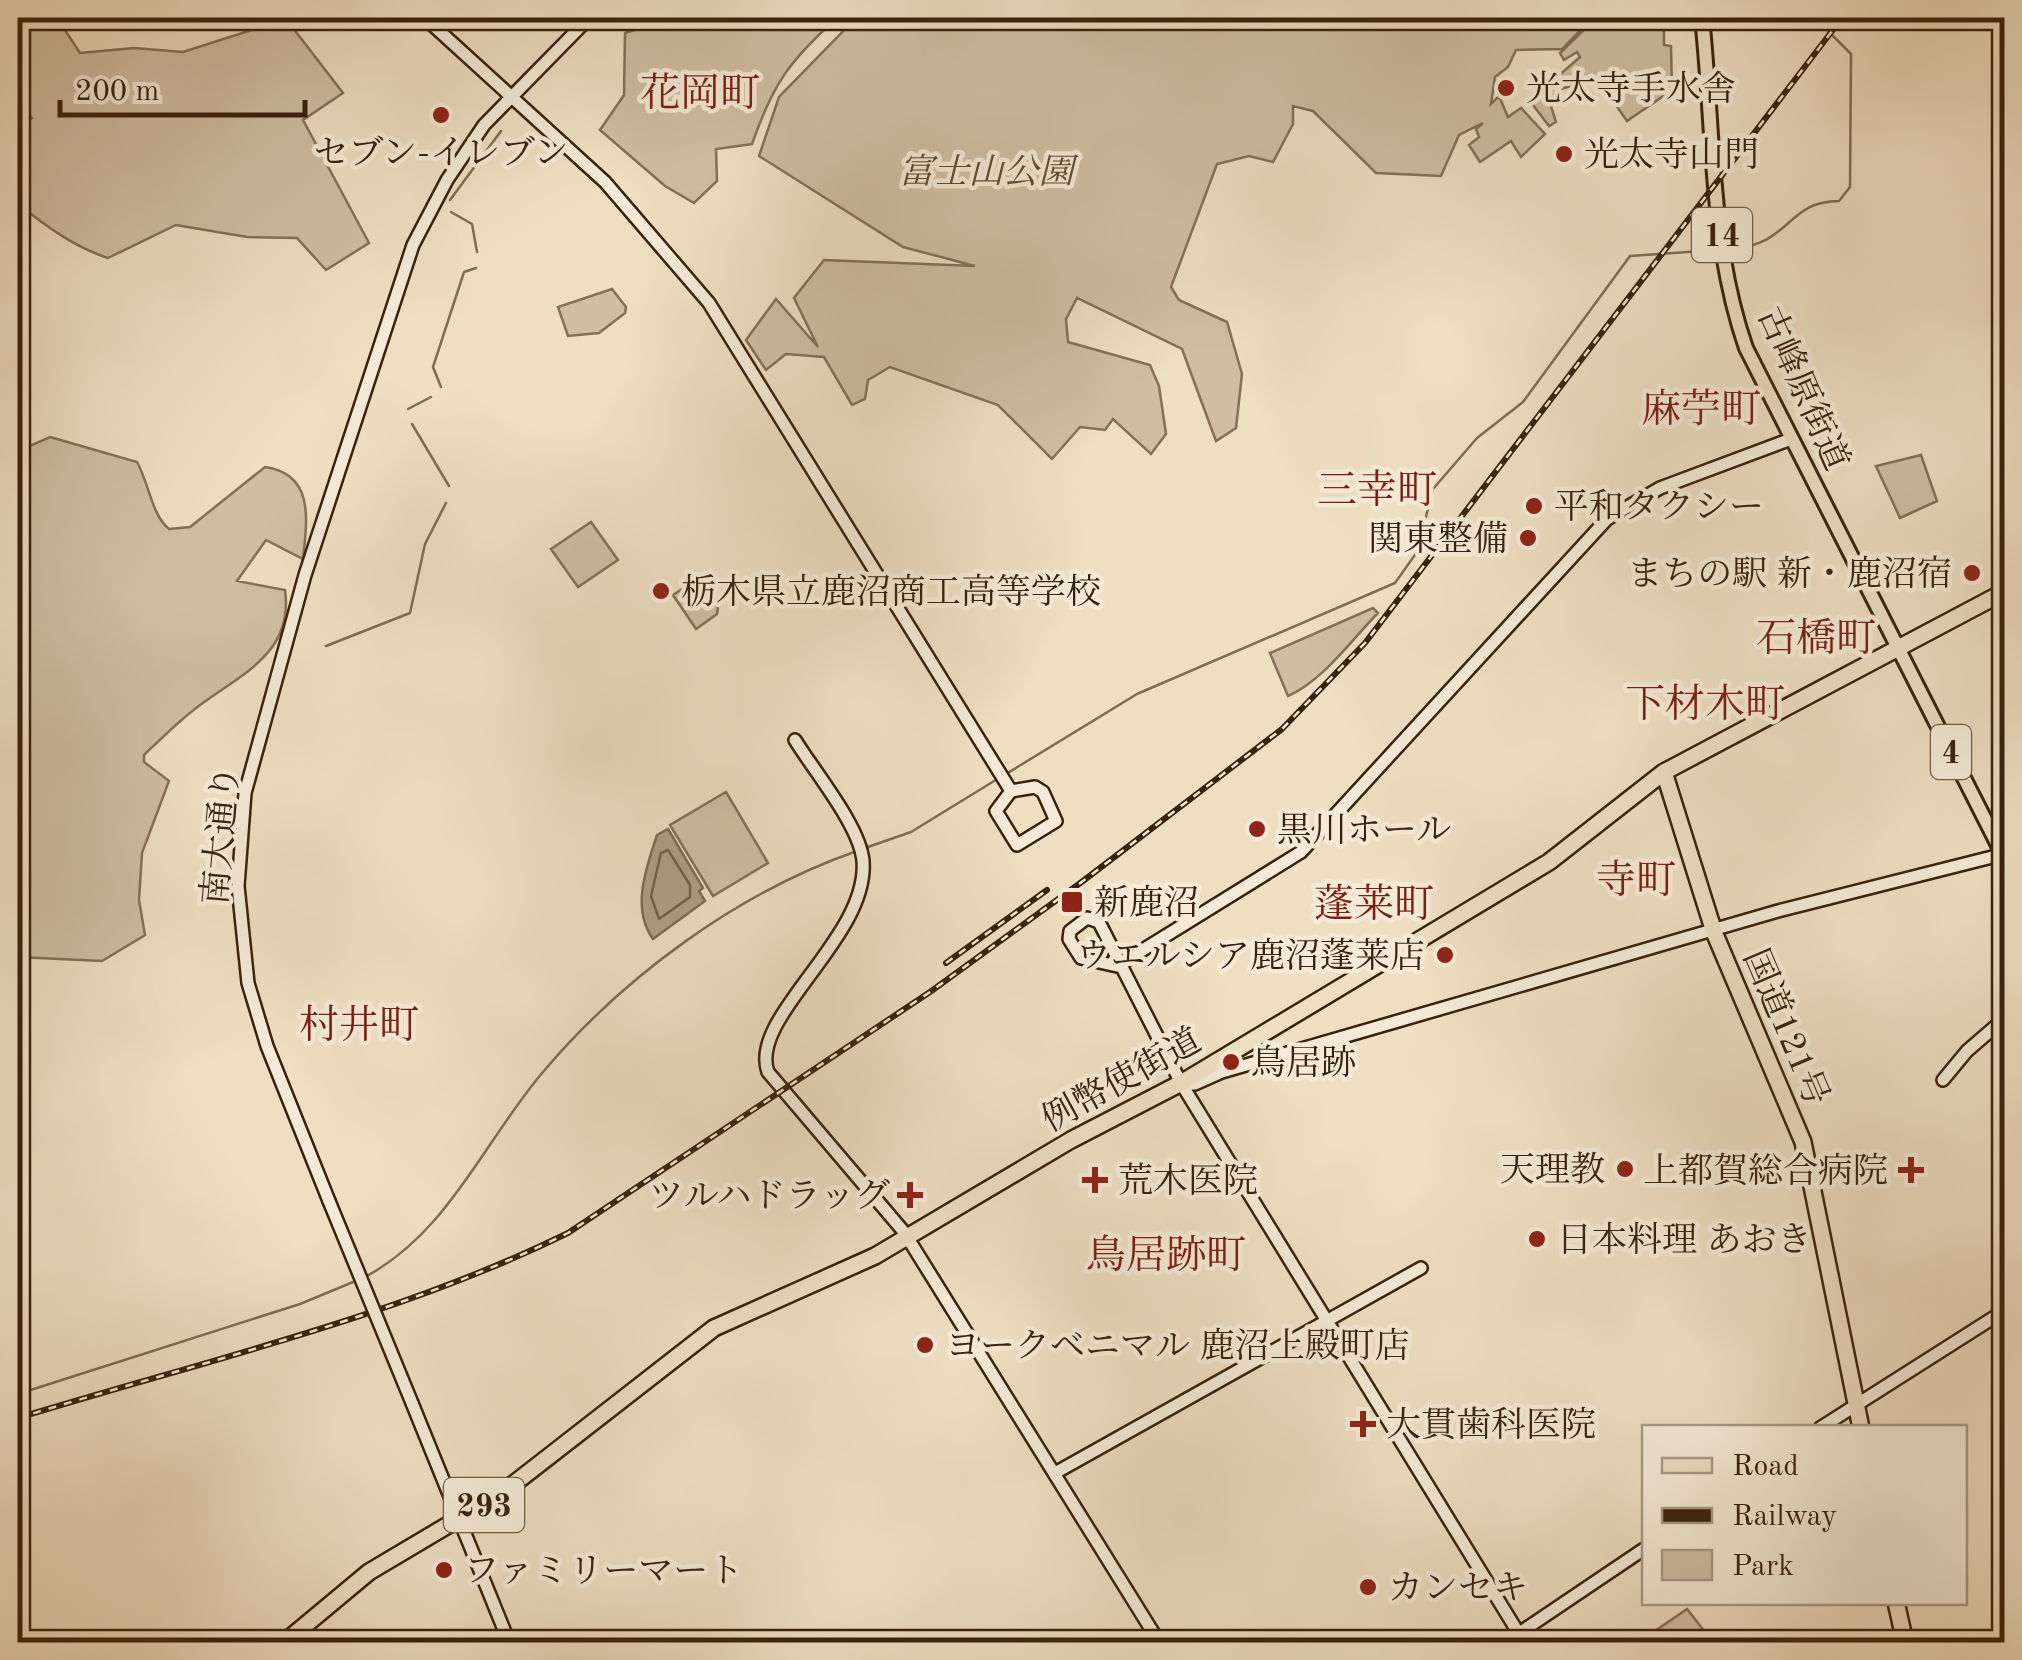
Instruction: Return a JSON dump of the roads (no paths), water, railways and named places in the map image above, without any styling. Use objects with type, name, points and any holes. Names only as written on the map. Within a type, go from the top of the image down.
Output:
[{"type":"highway","name":"例幣使街道","points":[[285,1642],[369,1572],[514,1484],[714,1328],[908,1237],[1057,1148],[1181,1083],[1549,862],[1664,772],[2004,592]]},
{"type":"highway","name":"国道121号","points":[[1664,772],[1714,932],[1803,1142],[1861,1425]]},
{"type":"highway","points":[[1897,1605],[1905,1642]]},
{"type":"main road","name":"古峰原街道","points":[[1702,18],[1715,199],[1732,298],[1750,358],[1898,647]]},
{"type":"main road","name":"4","points":[[1898,647],[2004,855]]},
{"type":"street","points":[[425,18],[616,193],[709,302],[1008,787]]},
{"type":"street","name":"南大通り","points":[[509,1642],[267,1046],[248,983],[238,886],[246,793],[305,575],[404,267],[457,163],[510,96],[589,18]]},
{"type":"street","points":[[1117,966],[1301,852],[1607,520],[1660,488],[1791,440]]},
{"type":"street","points":[[795,740],[856,841],[863,860],[860,896],[852,914],[771,1032],[764,1056],[776,1085],[908,1237],[1159,1642]]},
{"type":"street","points":[[1008,787],[1037,788]]},
{"type":"street","points":[[1008,787],[996,811],[1017,845],[1054,826],[1056,814],[1037,788]]},
{"type":"street","points":[[998,818],[1003,807],[1037,788]]},
{"type":"street","points":[[1181,1083],[1195,1084],[1222,1072],[1778,911],[2004,855]]},
{"type":"street","points":[[1117,966],[1103,959],[1081,958],[1069,940],[1070,931],[1087,918],[1094,918],[1111,944],[1117,966],[1181,1083],[1522,1638]]},
{"type":"street","points":[[1103,959],[1111,944]]},
{"type":"street","points":[[1943,1080],[1968,1050],[2004,1019]]},
{"type":"street","points":[[1055,1473],[1421,1268]]},
{"type":"street","points":[[1824,1425],[2004,1311]]},
{"type":"street","points":[[1506,1642],[1522,1638],[1642,1550]]},
{"type":"water","points":[[668,829],[703,888],[699,891],[705,901],[653,939],[643,915],[643,888],[657,835]]},
{"type":"waterway","points":[[549,24],[551,18]]},
{"type":"waterway","points":[[1730,249],[1766,240],[1808,208],[1839,201],[1850,187],[1851,54],[1815,18]]},
{"type":"waterway","points":[[450,200],[501,131]]},
{"type":"waterway","points":[[451,212],[472,224],[477,252]]},
{"type":"waterway","points":[[1006,774],[1137,694],[1395,583],[1417,552],[1433,489],[1477,438],[1523,402],[1630,256],[1717,250]]},
{"type":"waterway","points":[[441,387],[433,367],[464,272],[476,268]]},
{"type":"waterway","points":[[408,409],[431,397]]},
{"type":"waterway","points":[[412,424],[449,486]]},
{"type":"waterway","points":[[326,646],[410,613],[425,544],[446,503]]},
{"type":"waterway","points":[[865,848],[911,832],[999,778]]},
{"type":"waterway","points":[[365,1277],[394,1258],[443,1211],[543,1072],[610,1003],[686,941],[727,914],[813,868],[857,851]]},
{"type":"waterway","points":[[18,1394],[300,1304],[358,1280]]},
{"type":"railway","points":[[18,1418],[367,1314],[503,1263],[568,1233],[930,992],[1282,729],[1365,643],[1842,18]]},
{"type":"railway","points":[[946,963],[1047,890]]},
{"type":"place","name":"光太寺手水舎","points":[[1506,88]]},
{"type":"place","name":"セブン-イレブン","points":[[441,115]]},
{"type":"place","name":"光太寺山門","points":[[1564,154]]},
{"type":"place","name":"平和タクシー","points":[[1534,506]]},
{"type":"place","name":"関東整備","points":[[1528,538]]},
{"type":"place","name":"まちの駅 新・鹿沼宿","points":[[1972,573]]},
{"type":"place","name":"栃木県立鹿沼商工高等学校","points":[[661,591]]},
{"type":"place","name":"黒川ホール","points":[[1257,829]]},
{"type":"place","name":"新鹿沼","points":[[1072,902]]},
{"type":"place","name":"ウエルシア鹿沼蓬莱店","points":[[1445,955]]},
{"type":"place","name":"鳥居跡","points":[[1231,1062]]},
{"type":"place","name":"天理教","points":[[1625,1169]]},
{"type":"place","name":"上都賀総合病院","points":[[1911,1170]]},
{"type":"place","name":"荒木医院","points":[[1095,1180]]},
{"type":"place","name":"ツルハドラッグ","points":[[910,1195]]},
{"type":"place","name":"日本料理 あおき","points":[[1537,1239]]},
{"type":"place","name":"ヨークベニマル 鹿沼上殿町店","points":[[925,1345]]},
{"type":"place","name":"大貫歯科医院","points":[[1363,1424]]},
{"type":"place","name":"ファミリーマート","points":[[444,1570]]},
{"type":"place","name":"カンセキ","points":[[1368,1587]]},
{"type":"district","name":"花岡町","points":[[700,92]]},
{"type":"district","name":"麻苧町","points":[[1701,408]]},
{"type":"district","name":"三幸町","points":[[1377,489]]},
{"type":"district","name":"石橋町","points":[[1816,637]]},
{"type":"district","name":"下材木町","points":[[1705,703]]},
{"type":"district","name":"寺町","points":[[1636,879]]},
{"type":"district","name":"蓬莱町","points":[[1374,903]]},
{"type":"district","name":"村井町","points":[[359,1024]]},
{"type":"district","name":"鳥居跡町","points":[[1166,1254]]},
{"type":"park label","name":"富士山公園","points":[[986,171]]}]
